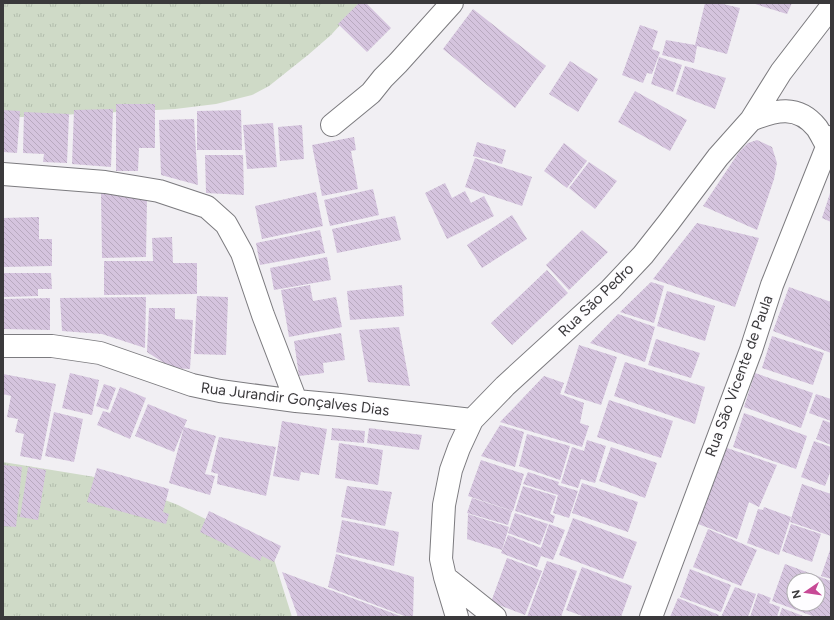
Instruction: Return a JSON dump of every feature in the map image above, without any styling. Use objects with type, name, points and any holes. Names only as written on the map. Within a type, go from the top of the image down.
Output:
[{"type":"street","points":[[332,125],[371,93],[452,3]]},
{"type":"street","name":"Rua São Pedro","points":[[457,617],[441,559],[444,505],[451,470],[472,420],[505,386],[610,290],[643,255],[670,222],[718,157],[750,120],[781,72],[831,7]]},
{"type":"street","points":[[750,120],[775,112],[789,111],[800,114],[814,124],[829,142]]},
{"type":"street","name":"Rua São Vicente de Paula","points":[[651,617],[751,350],[772,285],[829,142]]},
{"type":"street","points":[[3,174],[105,182],[159,191],[207,207],[226,224],[242,253],[263,315],[296,401]]},
{"type":"street","name":"Rua Jurandir Gonçalves Dias","points":[[3,346],[52,346],[100,353],[192,385],[220,391],[296,401],[472,420]]},
{"type":"street","points":[[445,577],[495,617]]},
{"type":"green space","points":[[3,3],[360,3],[331,35],[308,55],[269,86],[252,95],[216,104],[175,109],[3,118]]},
{"type":"green space","points":[[3,462],[113,480],[178,505],[272,553],[292,617],[3,617]]},
{"type":"building","points":[[359,3],[366,3],[391,28],[367,52],[338,24]]},
{"type":"building","points":[[705,3],[719,3],[740,8],[727,54],[697,46],[694,63],[662,55],[666,40],[695,45]]},
{"type":"building","points":[[752,3],[792,3],[787,14]]},
{"type":"building","points":[[473,9],[546,66],[515,108],[443,49]]},
{"type":"building","points":[[640,25],[658,31],[652,49],[660,52],[652,74],[647,73],[643,83],[622,75]]},
{"type":"building","points":[[659,57],[682,65],[673,92],[651,84]]},
{"type":"building","points":[[570,61],[598,79],[578,112],[549,94]]},
{"type":"building","points":[[685,66],[726,78],[715,109],[676,94]]},
{"type":"building","points":[[635,91],[687,120],[670,151],[618,122]]},
{"type":"building","points":[[116,104],[155,104],[155,148],[139,148],[138,171],[116,171]]},
{"type":"building","points":[[113,109],[111,167],[72,164],[74,110]]},
{"type":"building","points":[[3,110],[20,111],[17,153],[3,152]]},
{"type":"building","points":[[241,110],[242,150],[197,150],[197,111]]},
{"type":"building","points":[[24,112],[69,114],[67,163],[43,162],[44,154],[23,153]]},
{"type":"building","points":[[194,119],[198,185],[161,175],[159,120]]},
{"type":"building","points":[[273,123],[277,167],[247,169],[243,125]]},
{"type":"building","points":[[302,125],[304,159],[280,161],[278,127]]},
{"type":"building","points":[[354,137],[356,150],[351,151],[358,189],[322,196],[312,145]]},
{"type":"building","points":[[757,140],[772,147],[777,163],[774,179],[757,230],[703,206],[739,152],[748,143]]},
{"type":"building","points":[[477,142],[506,150],[502,164],[473,156]]},
{"type":"building","points":[[564,143],[587,161],[567,188],[544,171]]},
{"type":"building","points":[[205,155],[243,155],[244,195],[206,193]]},
{"type":"building","points":[[475,158],[532,177],[522,206],[465,187]]},
{"type":"building","points":[[589,162],[617,181],[595,209],[569,188]]},
{"type":"building","points":[[445,183],[452,198],[465,191],[471,203],[484,196],[494,216],[447,239],[425,193]]},
{"type":"building","points":[[373,189],[379,215],[330,226],[324,200]]},
{"type":"building","points":[[831,190],[831,222],[822,218]]},
{"type":"building","points":[[316,192],[323,226],[262,239],[255,206]]},
{"type":"building","points":[[101,193],[147,199],[146,257],[102,258]]},
{"type":"building","points":[[512,215],[527,239],[482,268],[467,245]]},
{"type":"building","points":[[395,216],[401,240],[337,253],[332,229]]},
{"type":"building","points":[[39,217],[39,239],[52,239],[52,266],[3,267],[3,218]]},
{"type":"building","points":[[697,223],[759,238],[735,307],[653,279]]},
{"type":"building","points":[[320,230],[325,253],[260,265],[256,243]]},
{"type":"building","points":[[582,230],[608,252],[569,290],[546,265]]},
{"type":"building","points":[[172,237],[173,263],[197,263],[197,294],[104,295],[104,261],[153,261],[152,238]]},
{"type":"building","points":[[327,257],[331,280],[274,290],[270,268]]},
{"type":"building","points":[[547,270],[568,293],[512,345],[491,323]]},
{"type":"building","points":[[3,273],[51,273],[52,289],[38,289],[38,296],[4,297]]},
{"type":"building","points":[[651,282],[664,286],[654,323],[620,312]]},
{"type":"building","points":[[310,285],[313,301],[336,297],[342,327],[289,337],[281,290]]},
{"type":"building","points":[[402,285],[404,316],[350,320],[347,291]]},
{"type":"building","points":[[789,287],[831,302],[831,353],[773,331]]},
{"type":"building","points":[[667,291],[715,306],[705,341],[657,326]]},
{"type":"building","points":[[197,296],[228,297],[226,355],[194,354]]},
{"type":"building","points":[[146,297],[145,348],[102,334],[62,331],[60,298]]},
{"type":"building","points":[[50,298],[50,330],[3,329],[3,299]]},
{"type":"building","points":[[149,308],[175,308],[175,319],[193,320],[190,369],[172,368],[147,352]]},
{"type":"building","points":[[618,314],[655,327],[645,362],[590,343]]},
{"type":"building","points":[[399,327],[410,386],[368,382],[359,330]]},
{"type":"building","points":[[341,333],[345,360],[323,363],[324,373],[299,376],[294,341]]},
{"type":"building","points":[[772,336],[824,353],[813,385],[762,368]]},
{"type":"building","points":[[656,339],[700,353],[691,378],[648,365]]},
{"type":"building","points":[[579,345],[617,357],[601,405],[564,393]]},
{"type":"building","points":[[625,362],[705,387],[695,424],[614,396]]},
{"type":"building","points":[[70,373],[99,380],[92,415],[62,408]]},
{"type":"building","points":[[755,373],[813,393],[801,428],[744,407]]},
{"type":"building","points":[[3,374],[56,384],[41,460],[20,456],[24,434],[15,432],[18,419],[7,417],[11,396],[3,394]]},
{"type":"building","points":[[544,376],[564,383],[560,394],[584,403],[580,423],[589,426],[582,447],[500,422]]},
{"type":"building","points":[[104,384],[116,388],[108,410],[96,406]]},
{"type":"building","points":[[120,387],[146,398],[130,439],[97,425],[103,411],[110,413]]},
{"type":"building","points":[[816,394],[831,399],[831,421],[809,413]]},
{"type":"building","points":[[609,400],[673,421],[661,458],[597,437]]},
{"type":"building","points":[[148,404],[187,420],[174,452],[135,436]]},
{"type":"building","points":[[54,412],[83,419],[74,462],[45,456]]},
{"type":"building","points":[[744,413],[807,436],[796,469],[733,447]]},
{"type":"building","points":[[823,420],[831,423],[831,445],[816,439]]},
{"type":"building","points":[[282,421],[327,429],[319,475],[301,472],[299,481],[273,476]]},
{"type":"building","points":[[500,425],[524,432],[515,467],[481,456]]},
{"type":"building","points":[[184,427],[216,436],[205,474],[215,476],[210,495],[169,483]]},
{"type":"building","points":[[332,428],[365,431],[364,443],[331,440]]},
{"type":"building","points":[[369,428],[422,435],[419,450],[367,443]]},
{"type":"building","points":[[527,434],[570,446],[560,480],[519,466]]},
{"type":"building","points":[[219,437],[276,447],[266,496],[217,484],[218,474],[211,472]]},
{"type":"building","points":[[587,440],[606,446],[595,483],[581,479],[578,488],[561,483],[572,447],[584,451]]},
{"type":"building","points":[[814,441],[831,447],[831,470],[825,486],[801,477]]},
{"type":"building","points":[[339,443],[383,450],[378,485],[335,478]]},
{"type":"building","points":[[721,446],[777,465],[759,507],[749,502],[737,539],[693,522]]},
{"type":"building","points":[[611,447],[657,463],[645,498],[599,481]]},
{"type":"building","points":[[481,460],[524,474],[513,511],[468,496]]},
{"type":"building","points":[[3,465],[22,467],[16,527],[3,526]]},
{"type":"building","points":[[28,467],[46,470],[38,520],[20,517]]},
{"type":"building","points":[[97,468],[169,489],[163,512],[169,514],[166,524],[87,502]]},
{"type":"building","points":[[528,472],[559,482],[558,485],[578,491],[569,518],[553,513],[558,495],[523,484]]},
{"type":"building","points":[[582,483],[638,502],[628,532],[572,513]]},
{"type":"building","points":[[802,484],[831,494],[831,536],[790,522]]},
{"type":"building","points":[[347,486],[392,492],[385,526],[341,517]]},
{"type":"building","points":[[523,486],[556,496],[550,514],[555,516],[553,523],[515,511]]},
{"type":"building","points":[[472,498],[512,511],[508,525],[467,513]]},
{"type":"building","points":[[764,507],[791,517],[779,555],[747,543],[758,509],[763,510]]},
{"type":"building","points":[[209,511],[281,546],[274,562],[262,556],[260,561],[200,532]]},
{"type":"building","points":[[515,513],[548,524],[540,545],[508,533]]},
{"type":"building","points":[[468,514],[509,527],[502,550],[467,539]]},
{"type":"building","points":[[573,518],[637,542],[623,579],[559,555]]},
{"type":"building","points":[[342,520],[399,532],[394,566],[336,552]]},
{"type":"building","points":[[549,524],[565,530],[553,560],[541,556],[537,567],[501,553],[508,535],[541,548]]},
{"type":"building","points":[[791,524],[821,534],[812,562],[782,551]]},
{"type":"building","points":[[708,529],[757,550],[741,586],[693,567]]},
{"type":"building","points":[[831,547],[831,579],[826,578],[826,572],[822,572]]},
{"type":"building","points":[[336,554],[414,577],[413,617],[407,617],[328,587]]},
{"type":"building","points":[[507,558],[542,571],[525,615],[491,602]]},
{"type":"building","points":[[547,561],[577,571],[561,617],[527,617]]},
{"type":"building","points":[[785,564],[807,572],[786,572],[786,606],[772,601]]},
{"type":"building","points":[[582,567],[632,586],[621,617],[585,617],[566,610]]},
{"type":"building","points":[[690,569],[731,585],[721,612],[680,597]]},
{"type":"building","points":[[282,572],[403,617],[298,617]]},
{"type":"building","points":[[826,579],[831,581],[831,617],[815,617],[802,612],[826,612]]},
{"type":"building","points":[[735,587],[756,594],[748,617],[721,617]]},
{"type":"building","points":[[758,593],[771,598],[769,603],[780,607],[777,617],[750,617]]},
{"type":"building","points":[[678,598],[719,615],[718,617],[670,617]]},
{"type":"building","points":[[782,608],[786,610],[786,612],[793,612],[806,617],[779,617]]}]
